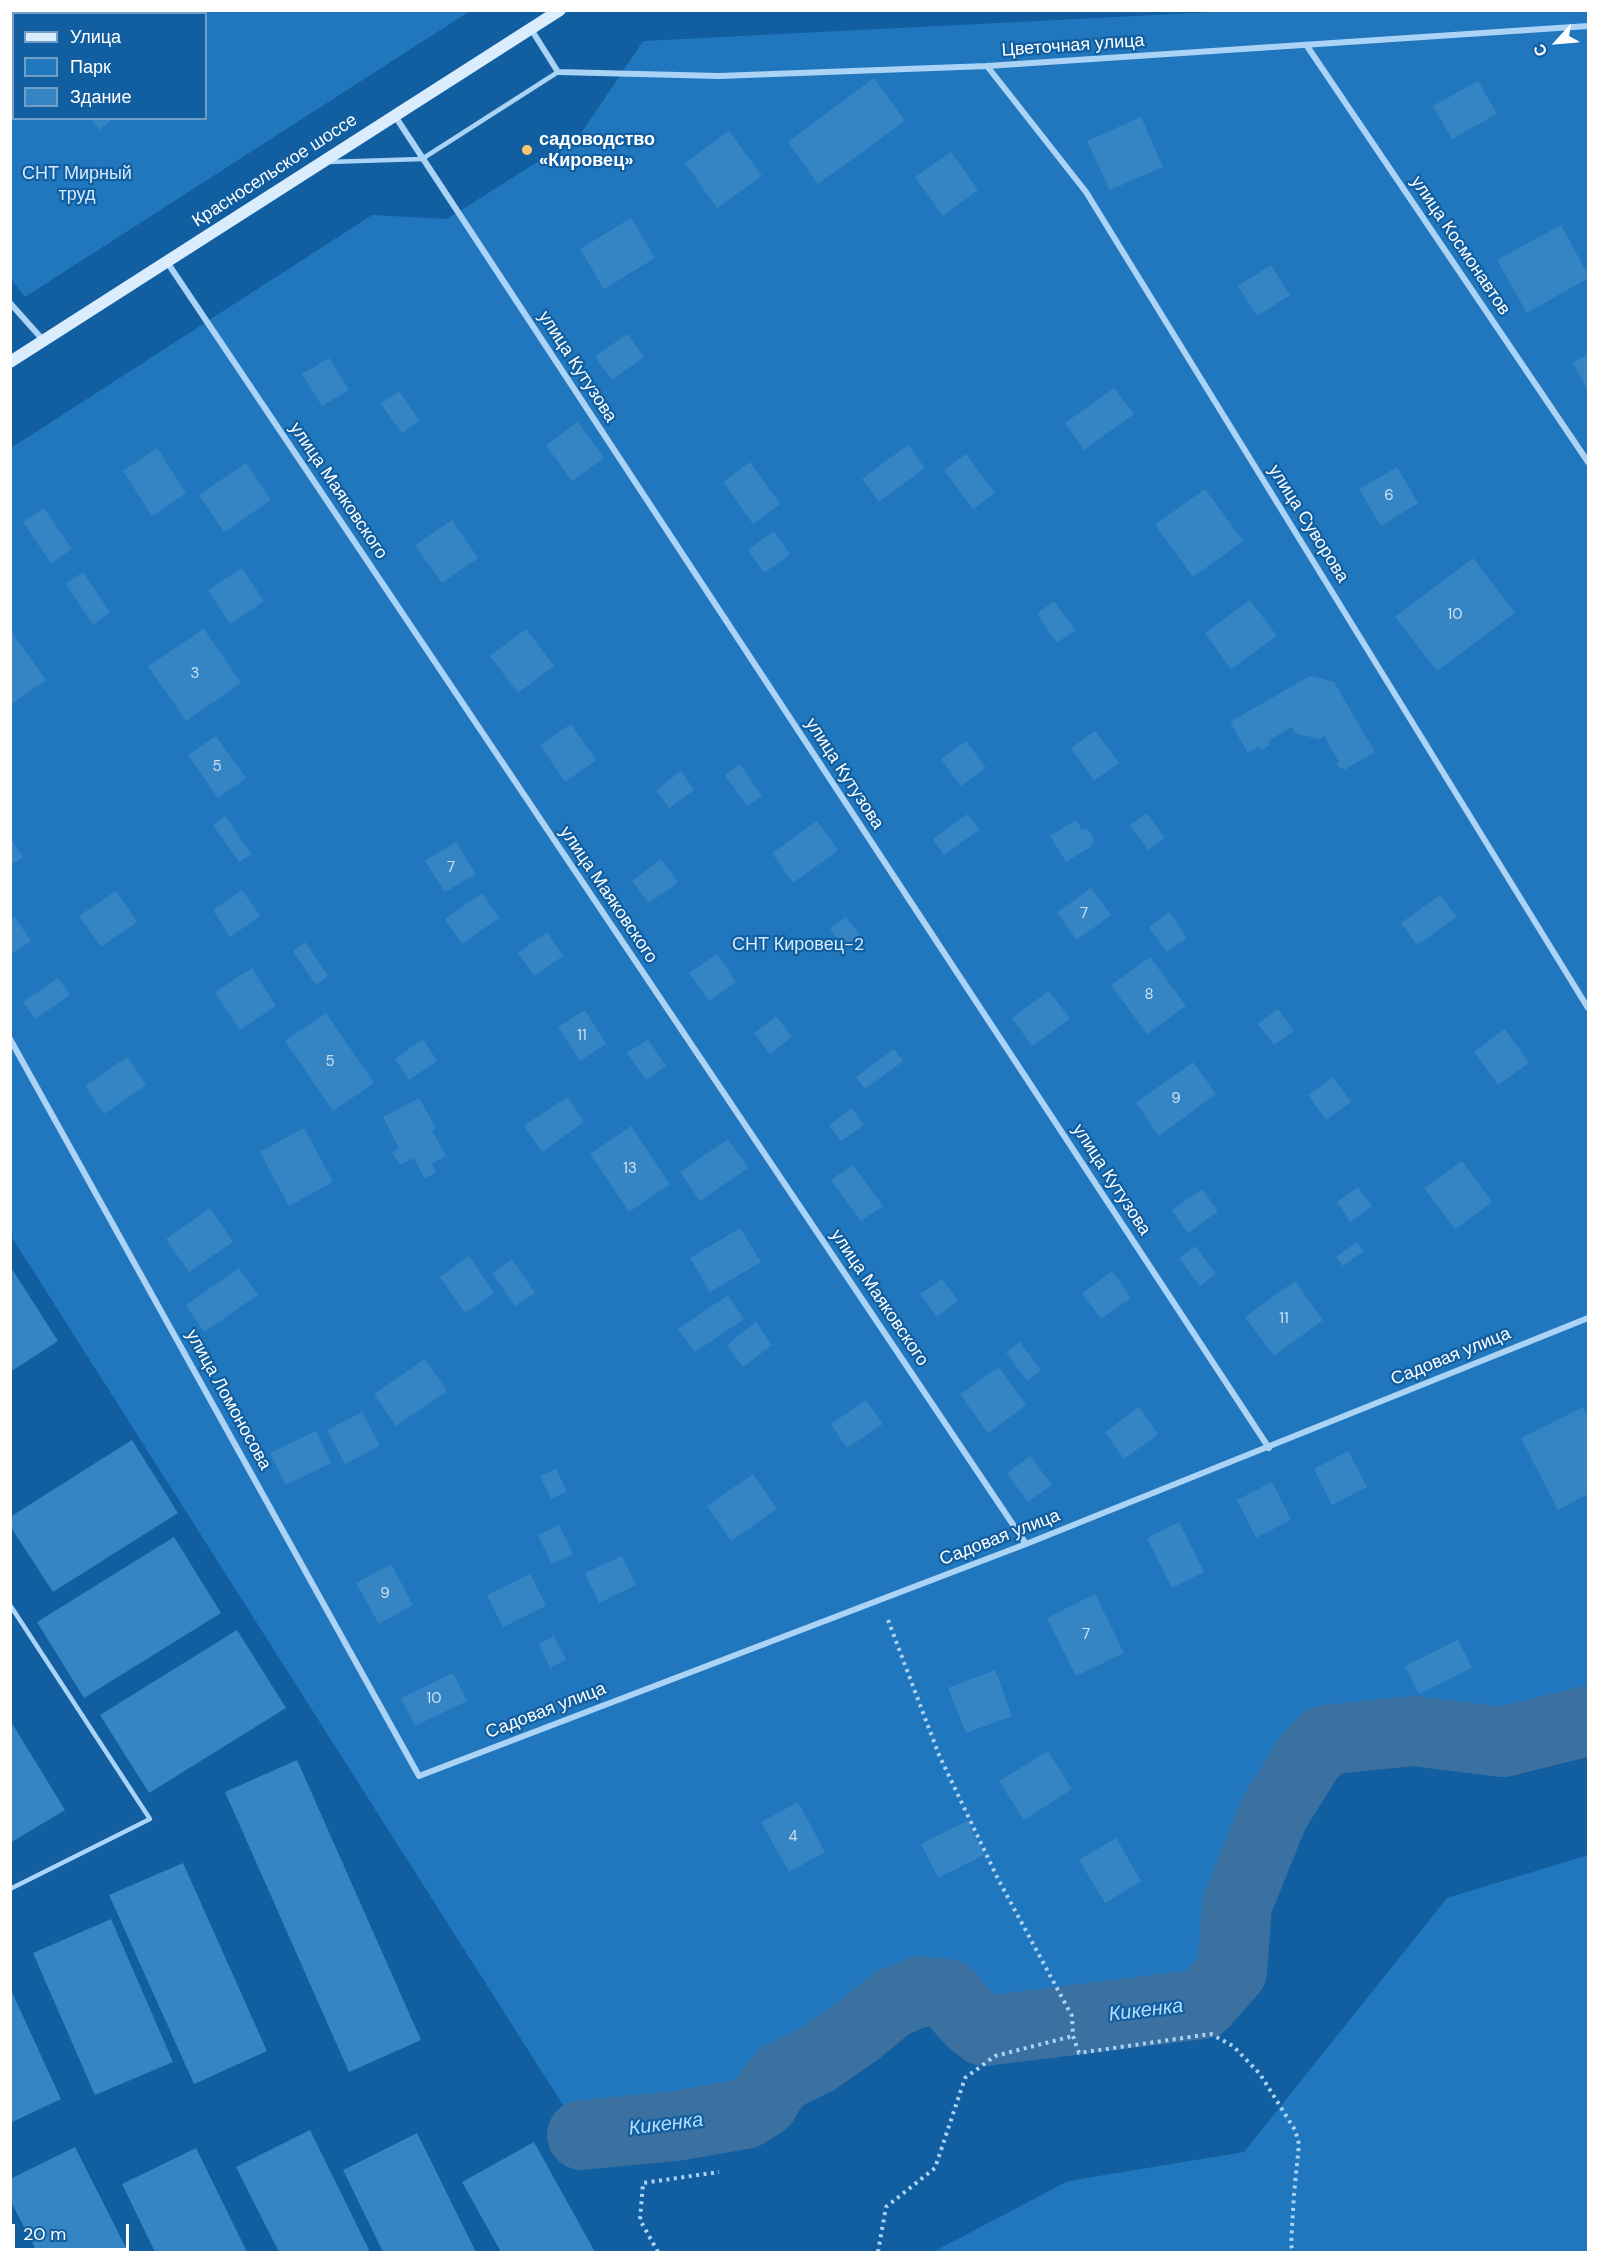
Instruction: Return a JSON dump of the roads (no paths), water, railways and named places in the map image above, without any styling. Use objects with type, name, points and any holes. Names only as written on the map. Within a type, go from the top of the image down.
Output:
[{"type":"main road","name":"Красносельское шоссе","points":[[10,362],[560,10]]},
{"type":"street","name":"Цветочная улица","points":[[558,72],[719,76],[987,66],[1588,26]]},
{"type":"street","points":[[531,29],[558,72]]},
{"type":"street","name":"улица Космонавтов","points":[[1307,46],[1588,462]]},
{"type":"street","name":"улица Суворова","points":[[987,66],[1086,192],[1588,1008]]},
{"type":"street","name":"улица Кутузова","points":[[395,116],[1269,1448]]},
{"type":"street","name":"улица Маяковского","points":[[166,262],[1026,1544]]},
{"type":"street","points":[[10,303],[44,340]]},
{"type":"street","name":"улица Ломоносова","points":[[10,1039],[419,1776]]},
{"type":"street","name":"Садовая улица","points":[[419,1776],[1026,1544],[1588,1318]]},
{"type":"lane","points":[[323,162],[422,159],[558,72]]},
{"type":"lane","points":[[10,1605],[150,1819],[10,1888]]},
{"type":"waterway","name":"Кикенка","points":[[582,2135],[675,2126],[745,2114],[764,2102],[771,2089],[783,2076],[816,2060],[859,2030],[892,2003],[921,1991],[948,1994],[969,2019],[984,2031],[1203,2004],[1232,1971],[1237,1905],[1274,1813],[1309,1757],[1325,1740],[1413,1731],[1503,1742],[1588,1721]]},
{"type":"place","name":"садоводство «Кировец»","points":[[527,150]]},
{"type":"park label","name":"СНТ Мирный труд","points":[[77,184]]},
{"type":"park label","name":"СНТ Кировец-2","points":[[798,945]]}]
